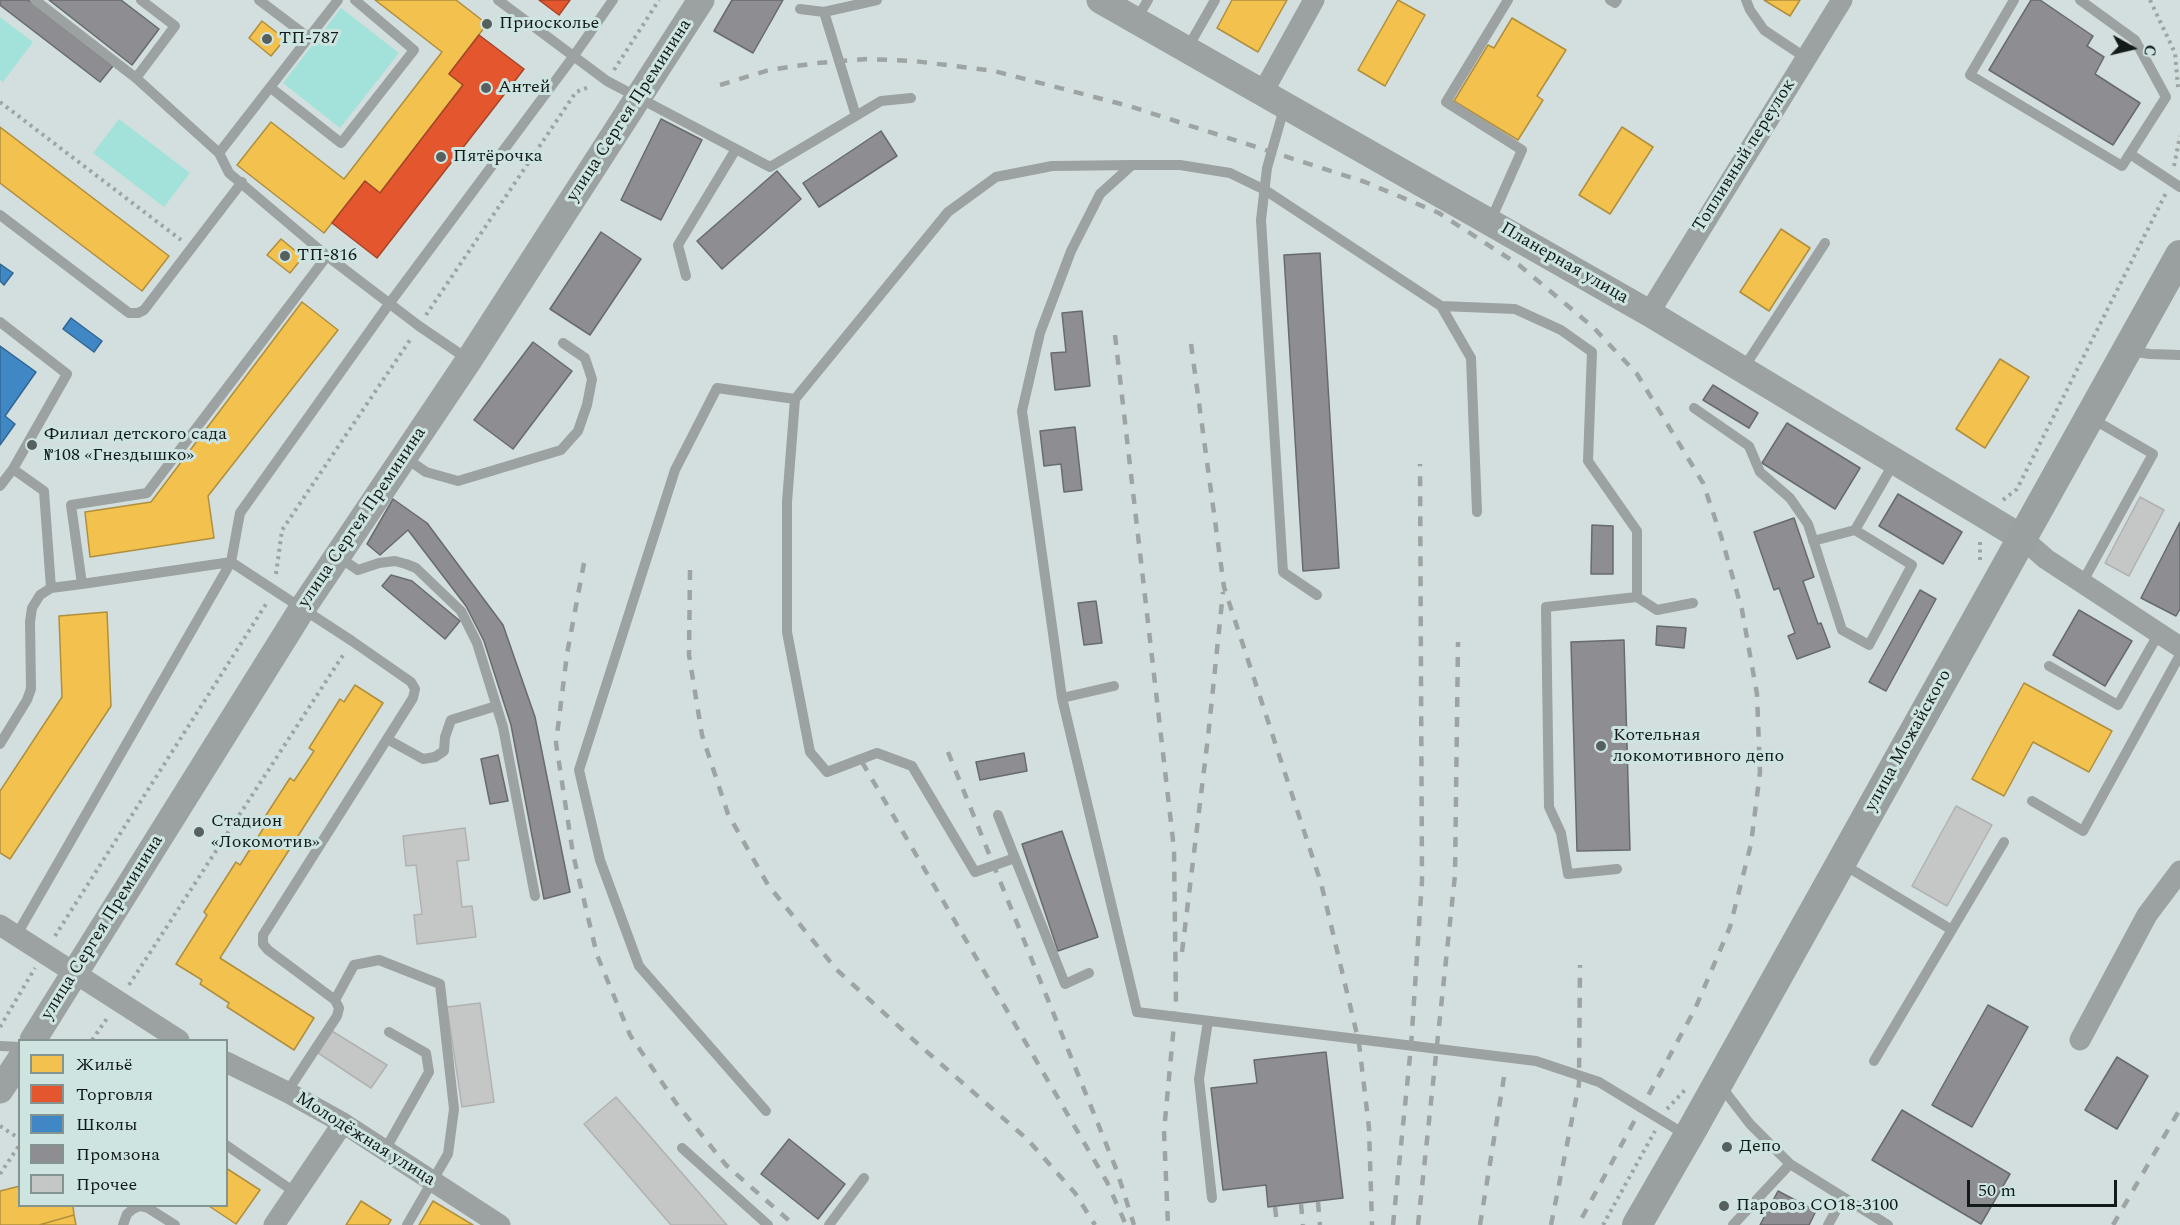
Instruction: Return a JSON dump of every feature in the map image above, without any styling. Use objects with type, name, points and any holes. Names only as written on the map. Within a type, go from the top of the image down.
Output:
[{"type":"main road","name":"улица Можайского","points":[[1637,1225],[2180,255]]},
{"type":"street","name":"улица Сергея Преминина","points":[[34,1039],[302,609],[469,360],[701,0]]},
{"type":"street","name":"Планерная улица","points":[[1100,0],[1142,10],[1187,49],[1649,313],[2022,538]]},
{"type":"street","points":[[1274,98],[1314,0]]},
{"type":"street","name":"Топливный переулок","points":[[1649,313],[1842,0]]},
{"type":"street","points":[[2022,538],[2046,560],[2174,642]]},
{"type":"street","points":[[2080,1040],[2147,915],[2180,871]]},
{"type":"street","points":[[8,931],[174,1039]]},
{"type":"street","points":[[0,1090],[18,1063]]},
{"type":"street","name":"Молодёжная улица","points":[[228,1063],[288,1092],[343,1123],[500,1225]]},
{"type":"street","points":[[274,1225],[343,1123]]},
{"type":"lane","points":[[35,0],[136,78],[219,153],[229,172],[327,256],[419,326],[469,360]]},
{"type":"lane","points":[[136,78],[175,26],[141,0]]},
{"type":"lane","points":[[259,0],[308,38]]},
{"type":"lane","points":[[219,153],[338,0]]},
{"type":"lane","points":[[271,88],[341,143],[414,50],[355,0]]},
{"type":"lane","points":[[498,0],[607,81],[770,167],[881,101],[911,98]]},
{"type":"lane","points":[[8,931],[231,562],[240,513],[389,304],[613,0]]},
{"type":"lane","points":[[800,9],[824,12],[877,0]]},
{"type":"lane","points":[[1187,49],[1215,0]]},
{"type":"lane","points":[[1490,222],[1522,150],[1446,102],[1508,0]]},
{"type":"lane","points":[[1610,0],[1615,3],[1617,0]]},
{"type":"lane","points":[[1746,0],[1764,30],[1806,58]]},
{"type":"lane","points":[[2014,0],[1970,75],[2122,166],[2166,97],[2135,40],[2080,0]]},
{"type":"lane","points":[[824,12],[856,116]]},
{"type":"lane","points":[[1274,98],[1261,220],[1283,572],[1317,595]]},
{"type":"lane","points":[[686,276],[678,245],[736,149]]},
{"type":"lane","points":[[2130,154],[2176,184]]},
{"type":"lane","points":[[1131,165],[1100,194],[1071,251],[1040,333],[1022,411],[1062,698],[1137,1012],[1536,1061],[1599,1082],[1688,1136]]},
{"type":"lane","points":[[1015,858],[975,872],[912,766],[878,753],[827,772],[810,752],[787,632],[787,502],[795,399],[948,212],[996,177],[1052,166],[1180,165],[1230,173],[1265,189],[1441,306],[1471,358],[1478,512]]},
{"type":"lane","points":[[0,215],[129,313],[138,313],[144,310],[242,182]]},
{"type":"lane","points":[[1743,369],[1825,243]]},
{"type":"lane","points":[[82,584],[71,505],[147,493],[327,256]]},
{"type":"lane","points":[[1441,306],[1515,309],[1561,330],[1592,352],[1588,461],[1637,531],[1637,597]]},
{"type":"lane","points":[[0,322],[67,374],[13,469],[0,486]]},
{"type":"lane","points":[[404,456],[426,472],[458,481],[561,450],[578,431],[587,405],[592,379],[585,358],[563,343]]},
{"type":"lane","points":[[2128,351],[2180,354]]},
{"type":"lane","points":[[766,1111],[639,966],[600,860],[579,770],[675,470],[717,388],[795,399]]},
{"type":"lane","points":[[1694,408],[1749,446],[1760,472],[1790,498],[1808,524],[1842,630],[1869,645],[1912,565],[1855,530],[1814,540]]},
{"type":"lane","points":[[2082,583],[2153,454],[2090,418]]},
{"type":"lane","points":[[1855,530],[1895,461]]},
{"type":"lane","points":[[13,469],[44,491],[51,588]]},
{"type":"lane","points":[[337,556],[358,570],[379,563],[396,561],[416,568],[461,611],[477,643],[503,727],[535,896]]},
{"type":"lane","points":[[0,744],[27,700],[32,677],[30,622],[32,608],[40,595],[51,588],[231,562],[411,682],[415,689],[413,698],[263,935],[263,944],[268,950],[335,1000],[339,1008],[337,1016],[288,1092]]},
{"type":"lane","points":[[1617,869],[1568,874],[1561,832],[1549,807],[1546,607],[1637,597],[1657,610],[1693,603]]},
{"type":"lane","points":[[2049,666],[2118,705],[2174,642]]},
{"type":"lane","points":[[2031,801],[2083,831],[2174,642]]},
{"type":"lane","points":[[1062,698],[1114,686]]},
{"type":"lane","points":[[387,739],[423,759],[435,757],[444,751],[445,737],[451,720],[496,706]]},
{"type":"lane","points":[[998,815],[1065,984],[1089,973]]},
{"type":"lane","points":[[1874,1061],[2004,842]]},
{"type":"lane","points":[[1841,863],[1952,930]]},
{"type":"lane","points":[[335,1000],[354,965],[379,960],[440,984],[454,1109],[448,1154],[407,1225]]},
{"type":"lane","points":[[1208,1021],[1199,1079],[1212,1198]]},
{"type":"lane","points":[[385,1150],[429,1072],[426,1053],[389,1032]]},
{"type":"lane","points":[[0,1046],[18,1047]]},
{"type":"lane","points":[[1718,1083],[1750,1124],[1790,1164],[1888,1225]]},
{"type":"lane","points":[[228,1145],[296,1193]]},
{"type":"lane","points":[[682,1148],[768,1225]]},
{"type":"lane","points":[[1733,1225],[1790,1164]]},
{"type":"lane","points":[[828,1225],[864,1178]]},
{"type":"lane","points":[[1828,1225],[1843,1198]]},
{"type":"lane","points":[[123,1225],[127,1214],[138,1207]]},
{"type":"lane","points":[[144,1207],[175,1225]]},
{"type":"path","points":[[0,1027],[44,953],[274,591],[282,530],[576,92],[607,81],[659,0]]},
{"type":"path","points":[[2150,0],[2175,53],[2178,88]]},
{"type":"path","points":[[0,102],[192,248]]},
{"type":"path","points":[[2002,501],[2017,489],[2176,184],[2180,136]]},
{"type":"path","points":[[93,1039],[352,641]]},
{"type":"path","points":[[0,1126],[18,1140]]},
{"type":"path","points":[[0,1174],[18,1145]]},
{"type":"shaded area","points":[[341,8],[399,53],[340,128],[283,83]]},
{"type":"shaded area","points":[[0,17],[33,42],[3,82],[0,80]]},
{"type":"shaded area","points":[[119,119],[190,173],[164,207],[93,153]]},
{"type":"building: Жильё","points":[[375,0],[456,0],[487,24],[449,74],[463,85],[380,193],[365,181],[324,233],[237,165],[271,122],[344,179],[442,52]]},
{"type":"building: Жильё","points":[[1232,0],[1287,0],[1258,52],[1217,28]]},
{"type":"building: Жильё","points":[[1398,0],[1425,15],[1385,86],[1358,70]]},
{"type":"building: Жильё","points":[[1764,0],[1800,0],[1790,16]]},
{"type":"building: Жильё","points":[[1512,18],[1566,50],[1537,96],[1543,100],[1518,140],[1454,101],[1488,45],[1494,48]]},
{"type":"building: Жильё","name":"ТП-787","points":[[262,21],[285,39],[271,56],[249,38]]},
{"type":"building: Жильё","points":[[0,127],[169,256],[142,291],[0,183]]},
{"type":"building: Жильё","points":[[1622,127],[1653,147],[1610,214],[1579,195]]},
{"type":"building: Жильё","points":[[1781,229],[1810,248],[1769,311],[1740,292]]},
{"type":"building: Жильё","name":"ТП-816","points":[[281,239],[303,257],[290,273],[267,255]]},
{"type":"building: Жильё","points":[[302,302],[338,330],[208,496],[214,538],[90,557],[85,512],[151,502]]},
{"type":"building: Жильё","points":[[2000,359],[2029,377],[1985,448],[1956,429]]},
{"type":"building: Жильё","points":[[107,612],[111,706],[10,859],[0,853],[0,791],[62,697],[59,616]]},
{"type":"building: Жильё","points":[[2024,683],[2112,731],[2089,772],[2033,742],[2004,796],[1972,779]]},
{"type":"building: Жильё","points":[[355,685],[383,703],[220,958],[314,1018],[294,1050],[227,1007],[229,1003],[200,984],[202,980],[176,964],[207,915],[204,912],[236,862],[240,865],[263,829],[259,826],[290,778],[294,781],[314,751],[309,748],[340,699],[344,702]]},
{"type":"building: Жильё","points":[[228,1169],[260,1190],[236,1224],[210,1207],[228,1207]]},
{"type":"building: Жильё","points":[[18,1186],[18,1207],[73,1207],[74,1215],[39,1225],[0,1225],[0,1191]]},
{"type":"building: Жильё","points":[[361,1201],[391,1220],[388,1225],[346,1225]]},
{"type":"building: Жильё","points":[[433,1201],[473,1225],[419,1225]]},
{"type":"building: Жильё","points":[[74,1215],[76,1225],[39,1225]]},
{"type":"building: Торговля","points":[[539,0],[570,0],[559,15]]},
{"type":"building: Торговля","points":[[479,35],[524,69],[377,258],[332,223],[365,181],[380,193],[463,85],[449,74]]},
{"type":"building: Школы","points":[[0,264],[13,273],[4,285],[0,281]]},
{"type":"building: Школы","points":[[71,318],[102,341],[94,352],[63,329]]},
{"type":"building: Школы","points":[[0,346],[36,372],[5,416],[15,424],[0,445]]},
{"type":"building: Промзона","points":[[0,0],[28,0],[113,66],[100,82],[0,5]]},
{"type":"building: Промзона","points":[[49,0],[121,0],[159,29],[132,65]]},
{"type":"building: Промзона","points":[[732,0],[783,0],[753,53],[714,31]]},
{"type":"building: Промзона","points":[[2031,0],[2040,0],[2093,36],[2087,46],[2104,57],[2095,74],[2140,103],[2113,145],[1989,70]]},
{"type":"building: Промзона","points":[[661,119],[702,140],[661,220],[621,200]]},
{"type":"building: Промзона","points":[[881,131],[897,156],[819,207],[803,183]]},
{"type":"building: Промзона","points":[[777,171],[801,199],[722,269],[697,241]]},
{"type":"building: Промзона","points":[[601,232],[641,259],[590,335],[550,309]]},
{"type":"building: Промзона","points":[[1320,253],[1339,568],[1303,571],[1284,255]]},
{"type":"building: Промзона","points":[[1082,311],[1090,386],[1055,390],[1051,353],[1066,352],[1062,313]]},
{"type":"building: Промзона","points":[[533,342],[572,371],[513,449],[474,420]]},
{"type":"building: Промзона","points":[[1713,385],[1758,413],[1749,428],[1703,400]]},
{"type":"building: Промзона","points":[[1787,423],[1860,468],[1835,509],[1762,463]]},
{"type":"building: Промзона","points":[[1075,427],[1082,490],[1064,492],[1061,464],[1044,466],[1040,431]]},
{"type":"building: Промзона","points":[[1898,494],[1962,532],[1943,564],[1879,526]]},
{"type":"building: Промзона","points":[[393,499],[427,523],[503,625],[535,717],[570,892],[544,899],[511,725],[484,641],[466,606],[408,530],[380,555],[367,544]]},
{"type":"building: Промзона","points":[[1794,518],[1814,577],[1803,581],[1818,624],[1821,623],[1830,647],[1797,659],[1788,636],[1795,633],[1779,588],[1774,590],[1754,532]]},
{"type":"building: Промзона","points":[[2180,522],[2180,609],[2176,616],[2141,598]]},
{"type":"building: Промзона","points":[[1592,525],[1613,526],[1613,574],[1591,574]]},
{"type":"building: Промзона","points":[[391,575],[412,581],[460,621],[445,639],[382,586]]},
{"type":"building: Промзона","points":[[1920,590],[1936,599],[1886,691],[1869,682]]},
{"type":"building: Промзона","points":[[1096,601],[1102,643],[1084,645],[1078,603]]},
{"type":"building: Промзона","points":[[2079,610],[2132,641],[2105,686],[2053,655]]},
{"type":"building: Промзона","points":[[1657,626],[1686,628],[1684,648],[1656,645]]},
{"type":"building: Промзона","name":"Котельная локомотивного депо","points":[[1624,640],[1630,850],[1577,851],[1571,642]]},
{"type":"building: Промзона","points":[[1024,753],[1027,771],[980,780],[976,762]]},
{"type":"building: Промзона","points":[[498,755],[508,801],[490,804],[481,759]]},
{"type":"building: Промзона","points":[[1062,831],[1098,937],[1058,951],[1022,844]]},
{"type":"building: Промзона","points":[[1988,1005],[2028,1027],[1972,1127],[1932,1105]]},
{"type":"building: Промзона","points":[[1326,1052],[1343,1198],[1268,1207],[1266,1185],[1223,1190],[1211,1088],[1257,1083],[1254,1060]]},
{"type":"building: Промзона","points":[[2117,1057],[2148,1076],[2117,1129],[2085,1110]]},
{"type":"building: Промзона","points":[[1902,1110],[2010,1174],[1981,1224],[1872,1160]]},
{"type":"building: Промзона","points":[[789,1139],[845,1184],[818,1219],[761,1174]]},
{"type":"building: Промзона","points":[[1778,1191],[1816,1211],[1809,1225],[1760,1225]]},
{"type":"building: Прочее","points":[[2140,497],[2164,510],[2129,576],[2105,563]]},
{"type":"building: Прочее","points":[[1956,806],[1992,825],[1947,906],[1912,886]]},
{"type":"building: Прочее","points":[[465,828],[469,860],[457,861],[462,907],[472,906],[476,937],[417,944],[414,915],[422,914],[416,865],[406,866],[403,836]]},
{"type":"building: Прочее","points":[[480,1003],[494,1102],[462,1107],[447,1007]]},
{"type":"building: Прочее","points":[[332,1031],[387,1065],[371,1088],[318,1053]]},
{"type":"building: Прочее","points":[[616,1097],[727,1225],[671,1225],[584,1124]]},
{"type":"railway","points":[[720,85],[769,70],[817,63],[867,59],[914,61],[994,71],[1129,106],[1365,182],[1439,213],[1519,265],[1593,327],[1637,374],[1703,483],[1721,536],[1742,610],[1757,694],[1760,772],[1751,844],[1730,927],[1695,1009],[1578,1225]]},
{"type":"railway","points":[[1115,335],[1174,849],[1176,1003],[1164,1131],[1168,1225]]},
{"type":"railway","points":[[1191,344],[1224,587],[1321,883],[1359,1043],[1369,1128],[1372,1225]]},
{"type":"railway","points":[[1393,1225],[1411,1046],[1422,881],[1420,464]]},
{"type":"railway","points":[[584,563],[567,654],[556,743],[573,854],[597,955],[630,1035],[676,1103],[726,1165],[794,1225]]},
{"type":"railway","points":[[690,570],[689,655],[702,735],[728,814],[768,885],[836,969],[1027,1139],[1075,1193],[1095,1225]]},
{"type":"railway","points":[[1182,952],[1223,592]]},
{"type":"railway","points":[[1418,1225],[1455,875],[1458,642]]},
{"type":"railway","points":[[948,752],[1117,1171],[1134,1225]]},
{"type":"railway","points":[[862,762],[1107,1182],[1126,1225]]},
{"type":"railway","points":[[1551,1225],[1579,1084],[1580,965]]},
{"type":"railway","points":[[1480,1225],[1504,1077]]},
{"type":"railway","points":[[2113,1225],[2180,1109]]},
{"type":"railway","points":[[1318,1202],[1320,1225]]},
{"type":"railway","points":[[1301,1204],[1303,1225]]},
{"type":"railway","points":[[1275,1207],[1277,1225]]},
{"type":"place","name":"Приосколье","points":[[487,24]]},
{"type":"place","name":"ТП-787","points":[[267,39]]},
{"type":"place","name":"Антей","points":[[486,88]]},
{"type":"place","name":"Пятёрочка","points":[[441,157]]},
{"type":"place","name":"ТП-816","points":[[285,256]]},
{"type":"place","name":"Филиал детского сада №108 «Гнездышко»","points":[[32,445]]},
{"type":"place","name":"Котельная локомотивного депо","points":[[1601,746]]},
{"type":"place","name":"Стадион «Локомотив»","points":[[199,832]]},
{"type":"place","name":"Депо","points":[[1727,1147]]},
{"type":"place","name":"Паровоз СО18-3100","points":[[1724,1206]]}]
